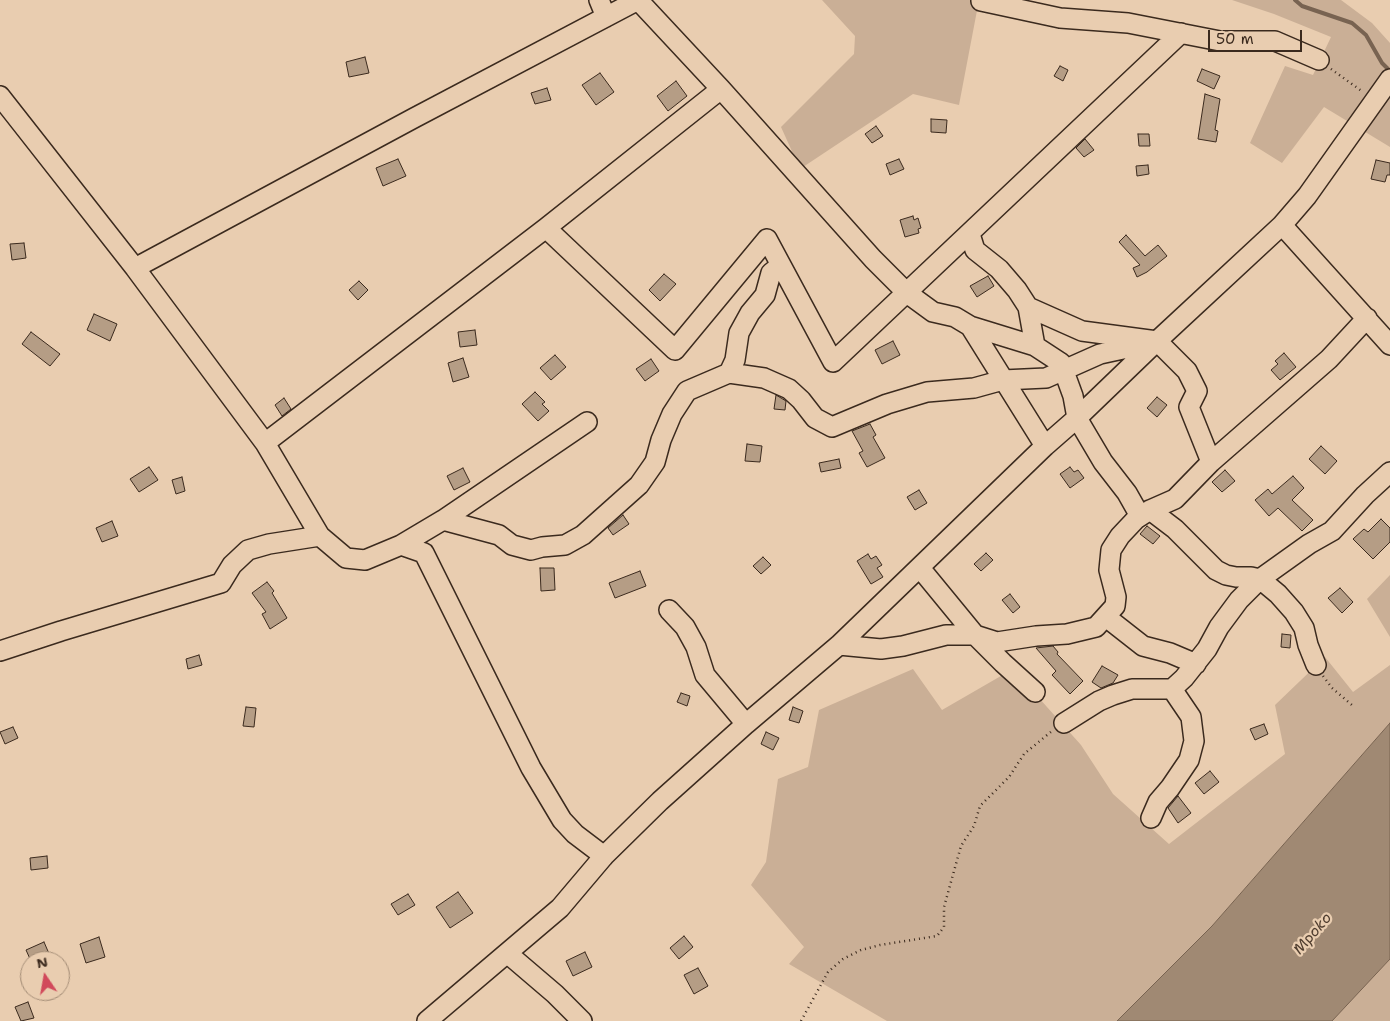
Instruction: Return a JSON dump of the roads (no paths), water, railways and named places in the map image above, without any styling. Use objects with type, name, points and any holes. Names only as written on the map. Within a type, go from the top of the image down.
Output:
[{"type":"street","points":[[135,268],[602,9],[638,0],[907,293],[933,312],[955,317],[970,326],[1035,346],[1060,363],[1064,370],[1077,418],[1103,462],[1127,493],[1145,513],[1175,528],[1216,570],[1226,575],[1236,577],[1251,576],[1260,579],[1278,594],[1294,612],[1304,628],[1316,665]]},
{"type":"street","points":[[981,1],[1060,18],[1128,23],[1220,41],[1275,41],[1319,60]]},
{"type":"street","points":[[546,228],[675,350],[767,239],[833,362],[1182,33]]},
{"type":"street","points":[[427,1021],[560,908],[604,856],[660,801],[746,724],[839,645],[1045,446],[1282,225],[1307,196],[1390,79]]},
{"type":"street","points":[[265,443],[546,228],[721,89]]},
{"type":"street","points":[[0,96],[135,268],[265,443],[320,536],[346,558],[365,560],[401,545],[443,520],[587,422]]},
{"type":"street","points":[[1282,225],[1390,345]]},
{"type":"street","points":[[970,234],[975,250],[999,268],[1028,307],[1035,346]]},
{"type":"street","points":[[729,374],[735,360],[739,333],[750,313],[765,295],[771,273],[781,265]]},
{"type":"street","points":[[1028,307],[1082,331],[1156,341],[1187,371],[1197,391],[1189,407],[1210,462]]},
{"type":"street","points":[[839,645],[880,649],[903,646],[946,635],[975,635],[997,642],[1036,636],[1067,634],[1096,627],[1115,606],[1116,597],[1109,570],[1111,550],[1120,536],[1145,513],[1175,499],[1210,462],[1329,359],[1367,318]]},
{"type":"street","points":[[970,326],[1045,446]]},
{"type":"street","points":[[443,520],[499,535],[512,545],[532,550],[565,545],[583,535],[639,485],[655,462],[661,440],[672,414],[687,391],[729,374],[764,378],[789,389],[816,418],[832,427],[887,404],[927,392],[974,388],[1003,380],[1046,378],[1100,354],[1156,341]]},
{"type":"street","points":[[1064,723],[1099,701],[1132,689],[1172,689],[1196,664],[1219,627],[1239,600],[1260,579],[1309,544],[1332,531],[1365,495],[1390,472]]},
{"type":"street","points":[[0,651],[76,626],[221,583],[232,565],[248,550],[269,544],[320,536]]},
{"type":"street","points":[[401,545],[424,553],[531,768],[562,820],[575,834],[604,856]]},
{"type":"street","points":[[920,568],[975,635],[1035,692]]},
{"type":"street","points":[[669,610],[685,627],[696,648],[705,675],[746,724]]},
{"type":"street","points":[[1106,617],[1143,646],[1170,653],[1196,664]]},
{"type":"street","points":[[1151,818],[1158,802],[1189,760],[1194,741],[1192,717],[1172,689]]},
{"type":"street","points":[[507,953],[555,994],[582,1021]]},
{"type":"water","name":"Mpoko","points":[[1390,723],[1390,959],[1332,1021],[1117,1021],[1212,926]]},
{"type":"waterway","points":[[1295,0],[1302,6],[1352,23],[1366,35],[1382,63],[1388,69]]}]
